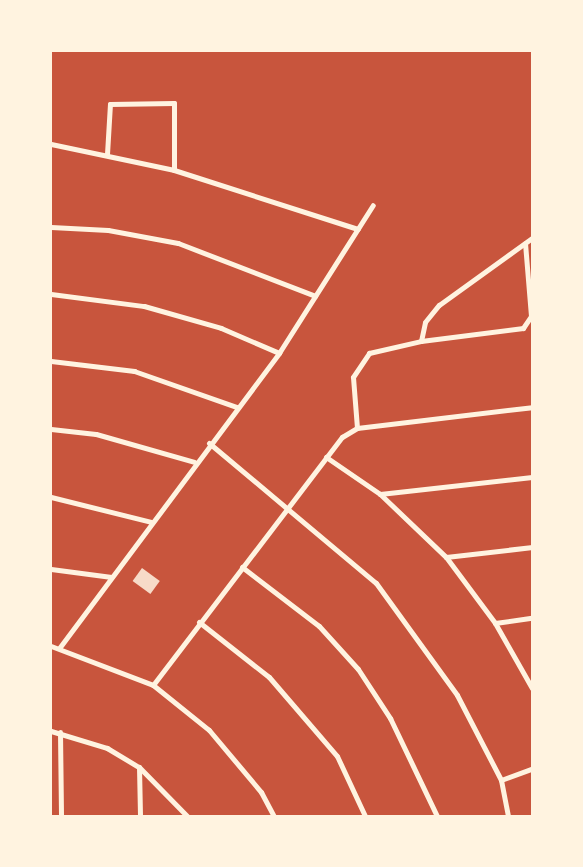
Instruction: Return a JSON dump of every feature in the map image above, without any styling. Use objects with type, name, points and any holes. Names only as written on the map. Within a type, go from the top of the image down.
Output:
[{"type":"street","points":[[107,154],[110,104],[174,103],[174,170]]},
{"type":"street","points":[[51,144],[107,154],[174,170],[358,229]]},
{"type":"street","points":[[60,647],[194,462],[279,353],[373,205]]},
{"type":"street","points":[[51,228],[108,230],[178,243],[315,296]]},
{"type":"street","points":[[421,341],[425,322],[439,305],[532,238]]},
{"type":"street","points":[[357,428],[353,377],[358,363],[369,353],[421,341],[523,328],[531,316],[525,242]]},
{"type":"street","points":[[51,294],[144,306],[221,328],[279,353]]},
{"type":"street","points":[[51,361],[134,371],[237,407]]},
{"type":"street","points":[[153,685],[199,622],[342,437],[357,428],[532,407]]},
{"type":"street","points":[[51,429],[96,434],[194,462]]},
{"type":"street","points":[[209,443],[288,507],[376,583],[458,695],[501,780],[508,816]]},
{"type":"street","points":[[326,457],[380,494],[446,557],[495,623],[532,688]]},
{"type":"street","points":[[380,494],[532,477]]},
{"type":"street","points":[[51,497],[151,522]]},
{"type":"street","points":[[446,557],[532,547]]},
{"type":"street","points":[[242,568],[319,626],[358,669],[390,718],[437,816]]},
{"type":"street","points":[[51,569],[111,577]]},
{"type":"street","points":[[495,623],[532,618]]},
{"type":"street","points":[[199,622],[269,677],[300,713],[337,756],[366,816]]},
{"type":"street","points":[[51,646],[60,647],[153,685],[209,730],[261,792],[274,816]]},
{"type":"street","points":[[51,731],[60,732],[107,748],[139,767],[187,816]]},
{"type":"street","points":[[60,732],[61,816]]},
{"type":"street","points":[[139,767],[140,816]]},
{"type":"street","points":[[501,780],[532,770]]},
{"type":"path","points":[[356,51],[401,51]]},
{"type":"building","points":[[142,568],[160,581],[150,594],[133,581]]}]
